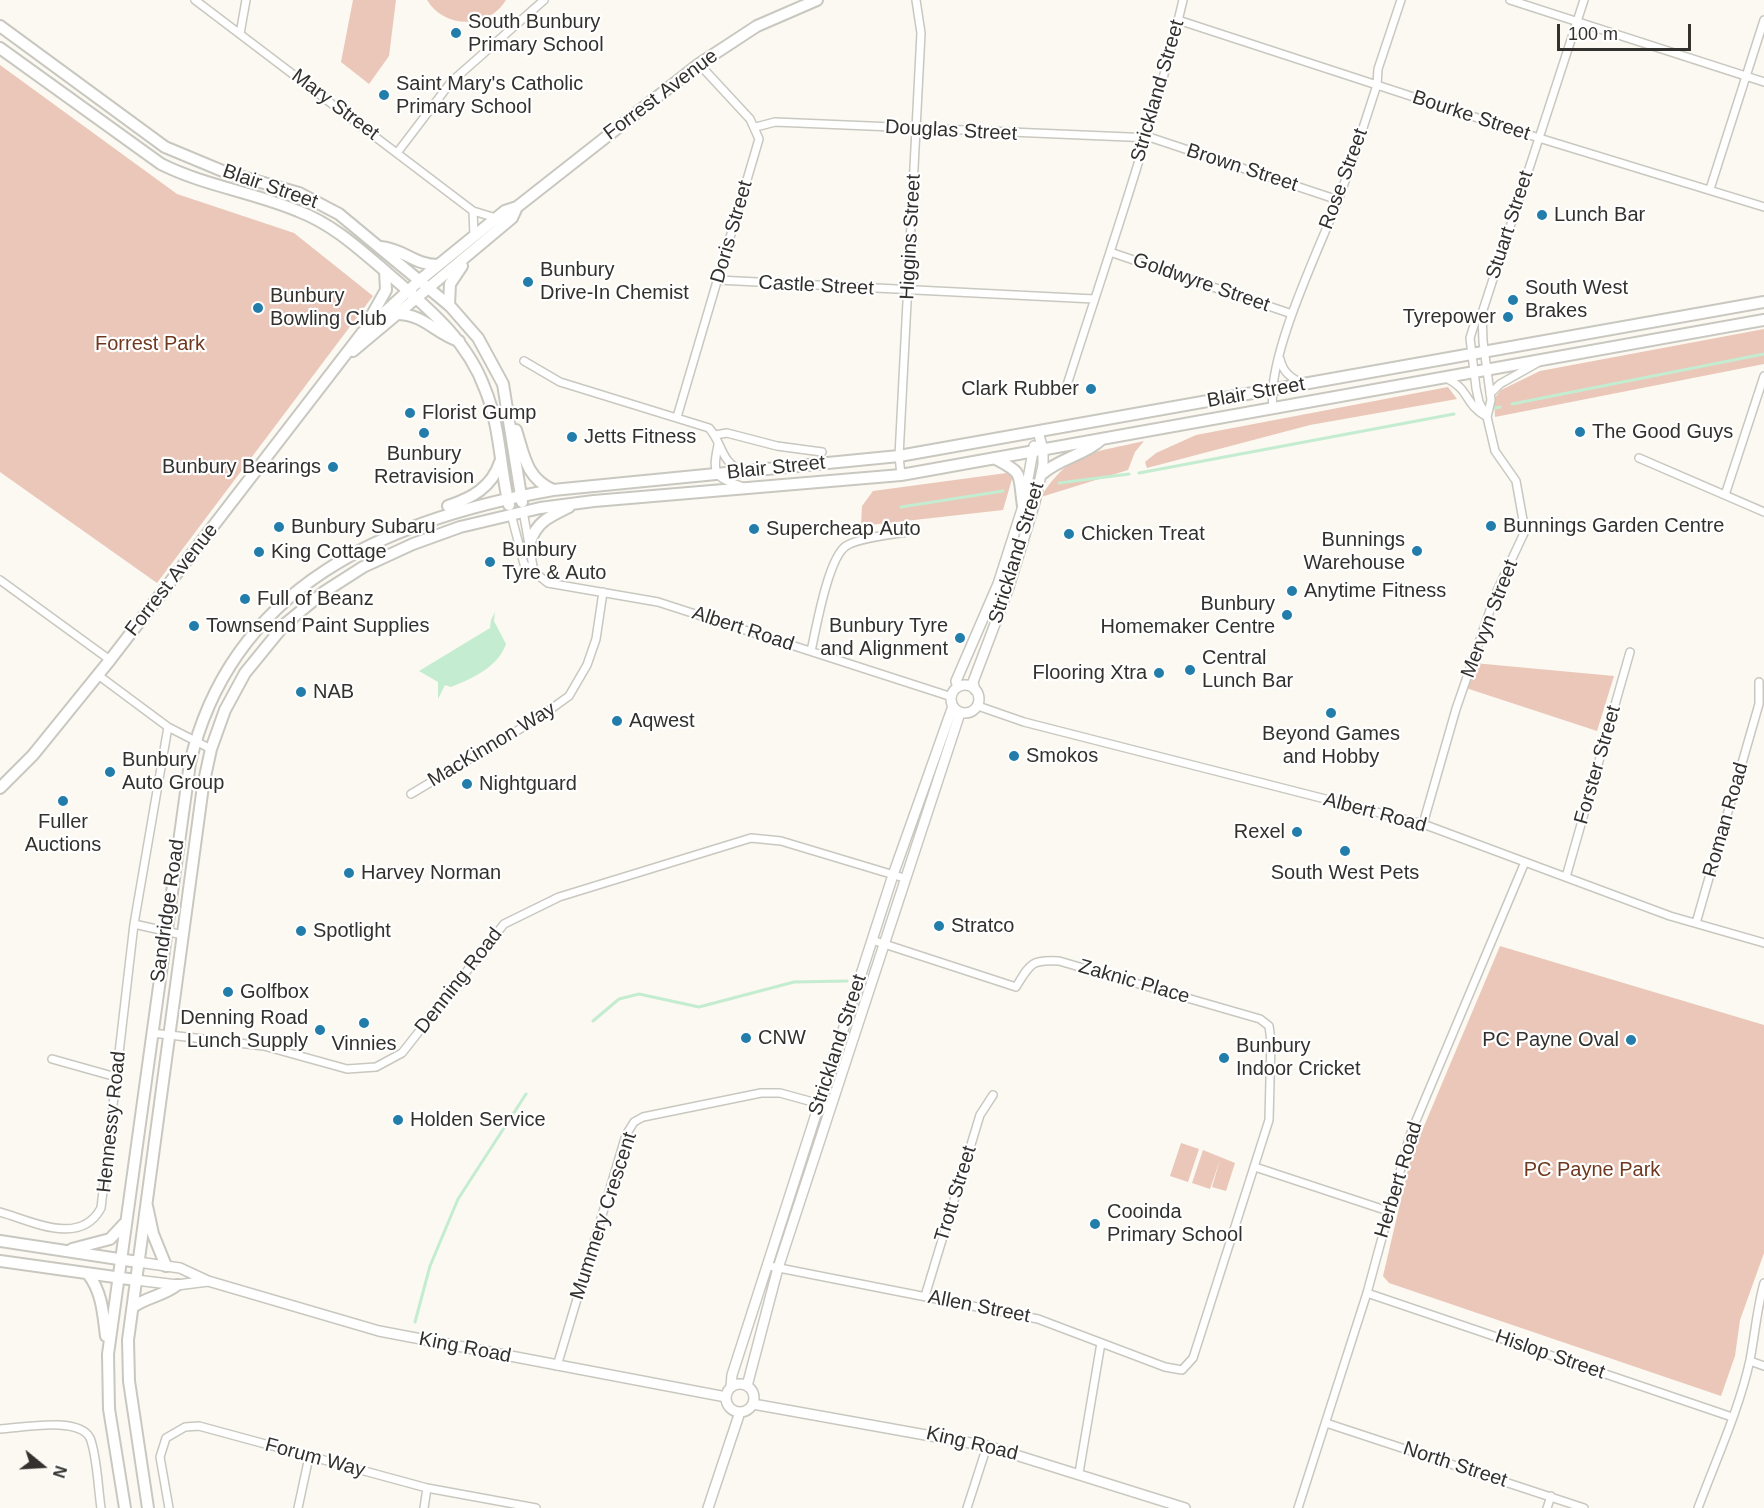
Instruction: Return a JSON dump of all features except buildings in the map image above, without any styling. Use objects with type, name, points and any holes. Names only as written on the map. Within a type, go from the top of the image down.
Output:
[{"type":"main road","name":"Forrest Avenue","points":[[424,284],[438,265],[496,218],[505,211],[517,207],[699,64],[757,26],[817,0]]},
{"type":"main road","name":"Blair Street","points":[[0,26],[165,147],[225,172],[299,193],[339,214],[449,305],[478,338],[503,384],[521,495],[899,456],[1472,356],[1764,302]]},
{"type":"main road","name":"Blair Street","points":[[0,48],[161,164],[187,177],[266,200],[321,220],[344,236],[412,294],[459,341],[477,368],[487,393],[511,514]]},
{"type":"main road","name":"Forrest Avenue","points":[[0,788],[33,755],[110,660],[362,333],[424,284],[469,253],[512,218],[517,207]]},
{"type":"main road","points":[[381,247],[397,248],[420,263],[438,265]]},
{"type":"main road","points":[[449,305],[452,278],[469,253]]},
{"type":"main road","points":[[362,333],[386,290],[385,271]]},
{"type":"main road","name":"Forrest Avenue","points":[[338,365],[397,314],[412,294]]},
{"type":"main road","points":[[397,314],[423,319],[447,338],[459,341]]},
{"type":"main road","name":"Blair Street","points":[[523,511],[578,503],[742,487],[901,475],[1764,320]]},
{"type":"main road","points":[[503,384],[524,462],[540,484],[553,490]]},
{"type":"main road","points":[[1042,474],[1050,467],[1091,450],[1103,439]]},
{"type":"main road","points":[[994,458],[1016,469],[1019,475],[1023,506]]},
{"type":"main road","points":[[381,539],[424,515],[471,498],[496,475],[501,460]]},
{"type":"main road","points":[[521,495],[523,511]]},
{"type":"main road","name":"Sandridge Road","points":[[125,1508],[109,1409],[108,1354],[124,1223],[194,741],[209,702],[231,664],[260,626],[306,584],[381,539],[456,510],[521,495]]},
{"type":"main road","points":[[530,542],[534,530],[543,520],[578,503]]},
{"type":"main road","name":"Sandridge Road","points":[[148,1508],[129,1382],[128,1340],[203,786],[211,749],[225,710],[245,674],[285,624],[309,603],[363,567],[413,544],[523,511]]},
{"type":"main road","points":[[146,1203],[153,1234],[166,1266]]},
{"type":"main road","points":[[66,1251],[110,1239],[124,1223]]},
{"type":"main road","points":[[0,1241],[138,1262]]},
{"type":"main road","points":[[0,1260],[136,1280]]},
{"type":"main road","points":[[88,1274],[96,1285],[101,1301],[108,1354]]},
{"type":"main road","points":[[133,1307],[142,1300],[166,1294],[177,1285]]},
{"type":"street","name":"Mary Street","points":[[195,0],[473,211],[496,218]]},
{"type":"street","points":[[240,33],[246,0]]},
{"type":"street","points":[[398,153],[451,82],[544,0]]},
{"type":"street","name":"Higgins Street","points":[[901,475],[899,456],[921,33],[916,0]]},
{"type":"street","name":"Strickland Street","points":[[1066,388],[1146,139],[1183,0]]},
{"type":"street","name":"Rose Street","points":[[1273,407],[1270,390],[1292,315],[1338,200],[1377,85],[1378,69],[1401,0]]},
{"type":"street","points":[[1510,0],[1764,82]]},
{"type":"street","name":"Stuart Street","points":[[1472,356],[1470,338],[1475,322],[1482,313],[1584,0]]},
{"type":"street","name":"Bourke Street","points":[[1178,20],[1539,138],[1764,207]]},
{"type":"street","points":[[1710,189],[1764,20]]},
{"type":"street","points":[[699,64],[756,128]]},
{"type":"street","name":"Douglas Street","points":[[756,128],[775,122],[1146,139]]},
{"type":"street","name":"Doris Street","points":[[677,417],[759,139],[756,128]]},
{"type":"street","name":"Brown Street","points":[[1146,139],[1152,138],[1338,200]]},
{"type":"street","points":[[473,211],[476,228],[474,236]]},
{"type":"street","name":"Goldwyre Street","points":[[1110,252],[1292,315]]},
{"type":"street","name":"Castle Street","points":[[718,280],[1094,299]]},
{"type":"street","name":"Stuart Street","points":[[1482,313],[1485,353]]},
{"type":"street","name":"Mervyn Street","points":[[1485,353],[1490,394],[1487,417]]},
{"type":"street","name":"Mervyn Street","points":[[1423,824],[1456,709],[1496,593],[1525,531],[1516,481],[1495,451],[1487,417],[1479,402],[1472,356]]},
{"type":"street","points":[[1280,357],[1282,368],[1289,377],[1303,384]]},
{"type":"street","points":[[524,361],[560,382],[709,428],[717,439],[722,454],[735,468],[743,471]]},
{"type":"street","points":[[1490,394],[1500,384],[1541,361]]},
{"type":"street","points":[[1725,495],[1764,376]]},
{"type":"street","points":[[1446,378],[1461,387],[1472,409],[1487,417]]},
{"type":"street","name":"Strickland Street","points":[[975,690],[973,682],[1009,587],[1042,474],[1038,432]]},
{"type":"street","points":[[717,439],[727,433],[777,446],[822,452]]},
{"type":"street","points":[[717,439],[714,462],[716,474],[721,479],[742,487]]},
{"type":"street","name":"Strickland Street","points":[[958,687],[956,681],[998,584],[1038,450]]},
{"type":"street","points":[[1639,458],[1764,512]]},
{"type":"street","points":[[523,511],[534,572]]},
{"type":"street","points":[[511,514],[524,564],[534,572]]},
{"type":"street","points":[[811,651],[821,603],[841,550],[852,543],[914,531]]},
{"type":"street","name":"Albert Road","points":[[534,572],[556,586],[658,602],[811,651],[955,705]]},
{"type":"street","points":[[0,580],[110,660]]},
{"type":"street","name":"MacKinnon Way","points":[[411,794],[540,717],[569,696],[589,659],[596,639],[603,592]]},
{"type":"street","name":"Forster Street","points":[[1566,877],[1630,652]]},
{"type":"street","points":[[98,675],[168,727],[211,749]]},
{"type":"street","name":"Roman Road","points":[[1696,923],[1759,704],[1759,682]]},
{"type":"street","points":[[969,686],[979,696],[978,706],[970,713],[955,705],[958,687],[969,686]]},
{"type":"street","name":"Strickland Street","points":[[747,1386],[774,1267],[819,1103],[892,875],[955,705]]},
{"type":"street","name":"Strickland Street","points":[[731,1387],[732,1376],[831,1107],[884,943],[955,705]]},
{"type":"street","name":"Albert Road","points":[[978,706],[1024,722],[1423,824],[1696,923],[1764,943]]},
{"type":"street","name":"Hennessy Road","points":[[0,1212],[62,1230],[81,1227],[98,1214],[104,1197],[134,924],[168,727]]},
{"type":"street","name":"Denning Road","points":[[152,1033],[264,1046],[347,1069],[376,1067],[402,1053],[504,924],[559,897],[751,838],[781,841],[904,878]]},
{"type":"street","name":"Herbert Road","points":[[1298,1508],[1367,1293],[1410,1135],[1525,862]]},
{"type":"street","points":[[134,924],[183,935]]},
{"type":"street","name":"Zaknic Place","points":[[872,940],[1016,987],[1030,965],[1039,959],[1059,961],[1260,1019],[1269,1026],[1271,1041],[1270,1103],[1269,1120],[1256,1167]]},
{"type":"street","points":[[52,1059],[116,1077]]},
{"type":"street","name":"Mummery Crescent","points":[[557,1366],[626,1135],[634,1122],[643,1117],[761,1093],[780,1093],[831,1107]]},
{"type":"street","name":"Trott Street","points":[[925,1296],[980,1115],[993,1095]]},
{"type":"street","points":[[1256,1167],[1388,1211]]},
{"type":"street","name":"Allen Street","points":[[774,1267],[1038,1319],[1165,1367],[1182,1370],[1193,1359],[1256,1167]]},
{"type":"street","name":"King Road","points":[[138,1262],[180,1268],[208,1281],[379,1331],[726,1397]]},
{"type":"street","name":"King Road","points":[[136,1280],[177,1285],[208,1281]]},
{"type":"street","points":[[1698,1508],[1732,1417],[1750,1360],[1757,1307],[1764,1283]]},
{"type":"street","name":"Hislop Street","points":[[1367,1293],[1732,1417]]},
{"type":"street","points":[[1079,1473],[1101,1343]]},
{"type":"street","points":[[1750,1360],[1764,1366]]},
{"type":"street","points":[[737,1384],[747,1386],[754,1395],[753,1404],[748,1410],[740,1412],[729,1408],[726,1397],[731,1387],[737,1384]]},
{"type":"street","name":"King Road","points":[[753,1404],[987,1446],[1079,1473],[1172,1506],[1185,1508]]},
{"type":"street","points":[[708,1508],[740,1412]]},
{"type":"street","name":"North Street","points":[[1326,1423],[1584,1508]]},
{"type":"street","points":[[0,1429],[67,1424],[82,1429],[90,1440],[101,1508]]},
{"type":"street","name":"Forum Way","points":[[169,1508],[160,1457],[166,1438],[185,1427],[199,1426],[427,1488],[536,1508]]},
{"type":"street","points":[[967,1508],[987,1446]]},
{"type":"street","points":[[298,1508],[309,1457]]},
{"type":"street","points":[[423,1508],[427,1488]]},
{"type":"street","points":[[1547,1508],[1551,1496]]},
{"type":"green space","points":[[353,0],[396,0],[389,56],[369,84],[341,62]]},
{"type":"green space","points":[[427,0],[506,0],[489,16],[466,22],[444,16]]},
{"type":"green space","name":"Forrest Park","points":[[0,65],[177,194],[294,233],[373,296],[157,583],[0,472]]},
{"type":"green space","points":[[1764,329],[1764,364],[1495,417],[1494,399],[1501,390],[1540,371]]},
{"type":"green space","points":[[1448,387],[1457,399],[1310,425],[1147,468],[1145,462],[1156,453],[1196,435]]},
{"type":"green space","points":[[1144,441],[1135,452],[1128,470],[1041,497],[1062,470],[1073,462],[1097,452]]},
{"type":"green space","points":[[1014,472],[1003,510],[861,526],[862,506],[873,491]]},
{"type":"green space","points":[[1474,663],[1614,676],[1597,731],[1466,688]]},
{"type":"green space","name":"PC Payne Park","points":[[1500,946],[1764,1025],[1764,1253],[1740,1320],[1735,1356],[1721,1396],[1389,1283],[1383,1276],[1411,1157]]},
{"type":"green space","points":[[1181,1143],[1199,1149],[1188,1182],[1170,1176]]},
{"type":"green space","points":[[1203,1150],[1235,1163],[1226,1191],[1212,1187],[1220,1160],[1210,1189],[1192,1183]]},
{"type":"shaded area","points":[[495,612],[494,621],[506,644],[502,652],[491,665],[476,676],[451,687],[445,685],[438,699],[438,682],[419,671],[490,628]]},
{"type":"waterway","points":[[1512,404],[1764,354]]},
{"type":"waterway","points":[[1491,409],[1500,407]]},
{"type":"waterway","points":[[1139,473],[1454,414]]},
{"type":"waterway","points":[[1059,483],[1129,474]]},
{"type":"waterway","points":[[901,507],[1003,491]]},
{"type":"waterway","points":[[593,1021],[619,999],[639,994],[699,1007],[794,982],[847,981]]},
{"type":"waterway","points":[[415,1322],[430,1266],[458,1199],[526,1094]]},
{"type":"place","name":"South Bunbury Primary School","points":[[456,33]]},
{"type":"place","name":"Saint Mary's Catholic Primary School","points":[[384,95]]},
{"type":"place","name":"Lunch Bar","points":[[1542,215]]},
{"type":"place","name":"Bunbury Drive-In Chemist","points":[[528,282]]},
{"type":"place","name":"South West Brakes","points":[[1513,300]]},
{"type":"place","name":"Bunbury Bowling Club","points":[[258,308]]},
{"type":"place","name":"Tyrepower","points":[[1508,317]]},
{"type":"place","name":"Clark Rubber","points":[[1091,389]]},
{"type":"place","name":"Florist Gump","points":[[410,413]]},
{"type":"place","name":"The Good Guys","points":[[1580,432]]},
{"type":"place","name":"Bunbury Retravision","points":[[424,433]]},
{"type":"place","name":"Jetts Fitness","points":[[572,437]]},
{"type":"place","name":"Bunbury Bearings","points":[[333,467]]},
{"type":"place","name":"Bunnings Garden Centre","points":[[1491,526]]},
{"type":"place","name":"Bunbury Subaru","points":[[279,527]]},
{"type":"place","name":"Supercheap Auto","points":[[754,529]]},
{"type":"place","name":"Chicken Treat","points":[[1069,534]]},
{"type":"place","name":"Bunnings Warehouse","points":[[1417,551]]},
{"type":"place","name":"King Cottage","points":[[259,552]]},
{"type":"place","name":"Bunbury Tyre & Auto","points":[[490,562]]},
{"type":"place","name":"Anytime Fitness","points":[[1292,591]]},
{"type":"place","name":"Full of Beanz","points":[[245,599]]},
{"type":"place","name":"Bunbury Homemaker Centre","points":[[1287,615]]},
{"type":"place","name":"Townsend Paint Supplies","points":[[194,626]]},
{"type":"place","name":"Bunbury Tyre and Alignment","points":[[960,638]]},
{"type":"place","name":"Central Lunch Bar","points":[[1190,670]]},
{"type":"place","name":"Flooring Xtra","points":[[1159,673]]},
{"type":"place","name":"NAB","points":[[301,692]]},
{"type":"place","name":"Beyond Games and Hobby","points":[[1331,713]]},
{"type":"place","name":"Aqwest","points":[[617,721]]},
{"type":"place","name":"Smokos","points":[[1014,756]]},
{"type":"place","name":"Bunbury Auto Group","points":[[110,772]]},
{"type":"place","name":"Nightguard","points":[[467,784]]},
{"type":"place","name":"Fuller Auctions","points":[[63,801]]},
{"type":"place","name":"Rexel","points":[[1297,832]]},
{"type":"place","name":"South West Pets","points":[[1345,851]]},
{"type":"place","name":"Harvey Norman","points":[[349,873]]},
{"type":"place","name":"Stratco","points":[[939,926]]},
{"type":"place","name":"Spotlight","points":[[301,931]]},
{"type":"place","name":"Golfbox","points":[[228,992]]},
{"type":"place","name":"Vinnies","points":[[364,1023]]},
{"type":"place","name":"Denning Road Lunch Supply","points":[[320,1030]]},
{"type":"place","name":"CNW","points":[[746,1038]]},
{"type":"place","name":"PC Payne Oval","points":[[1631,1040]]},
{"type":"place","name":"Bunbury Indoor Cricket","points":[[1224,1058]]},
{"type":"place","name":"Holden Service","points":[[398,1120]]},
{"type":"place","name":"Cooinda Primary School","points":[[1095,1224]]}]
